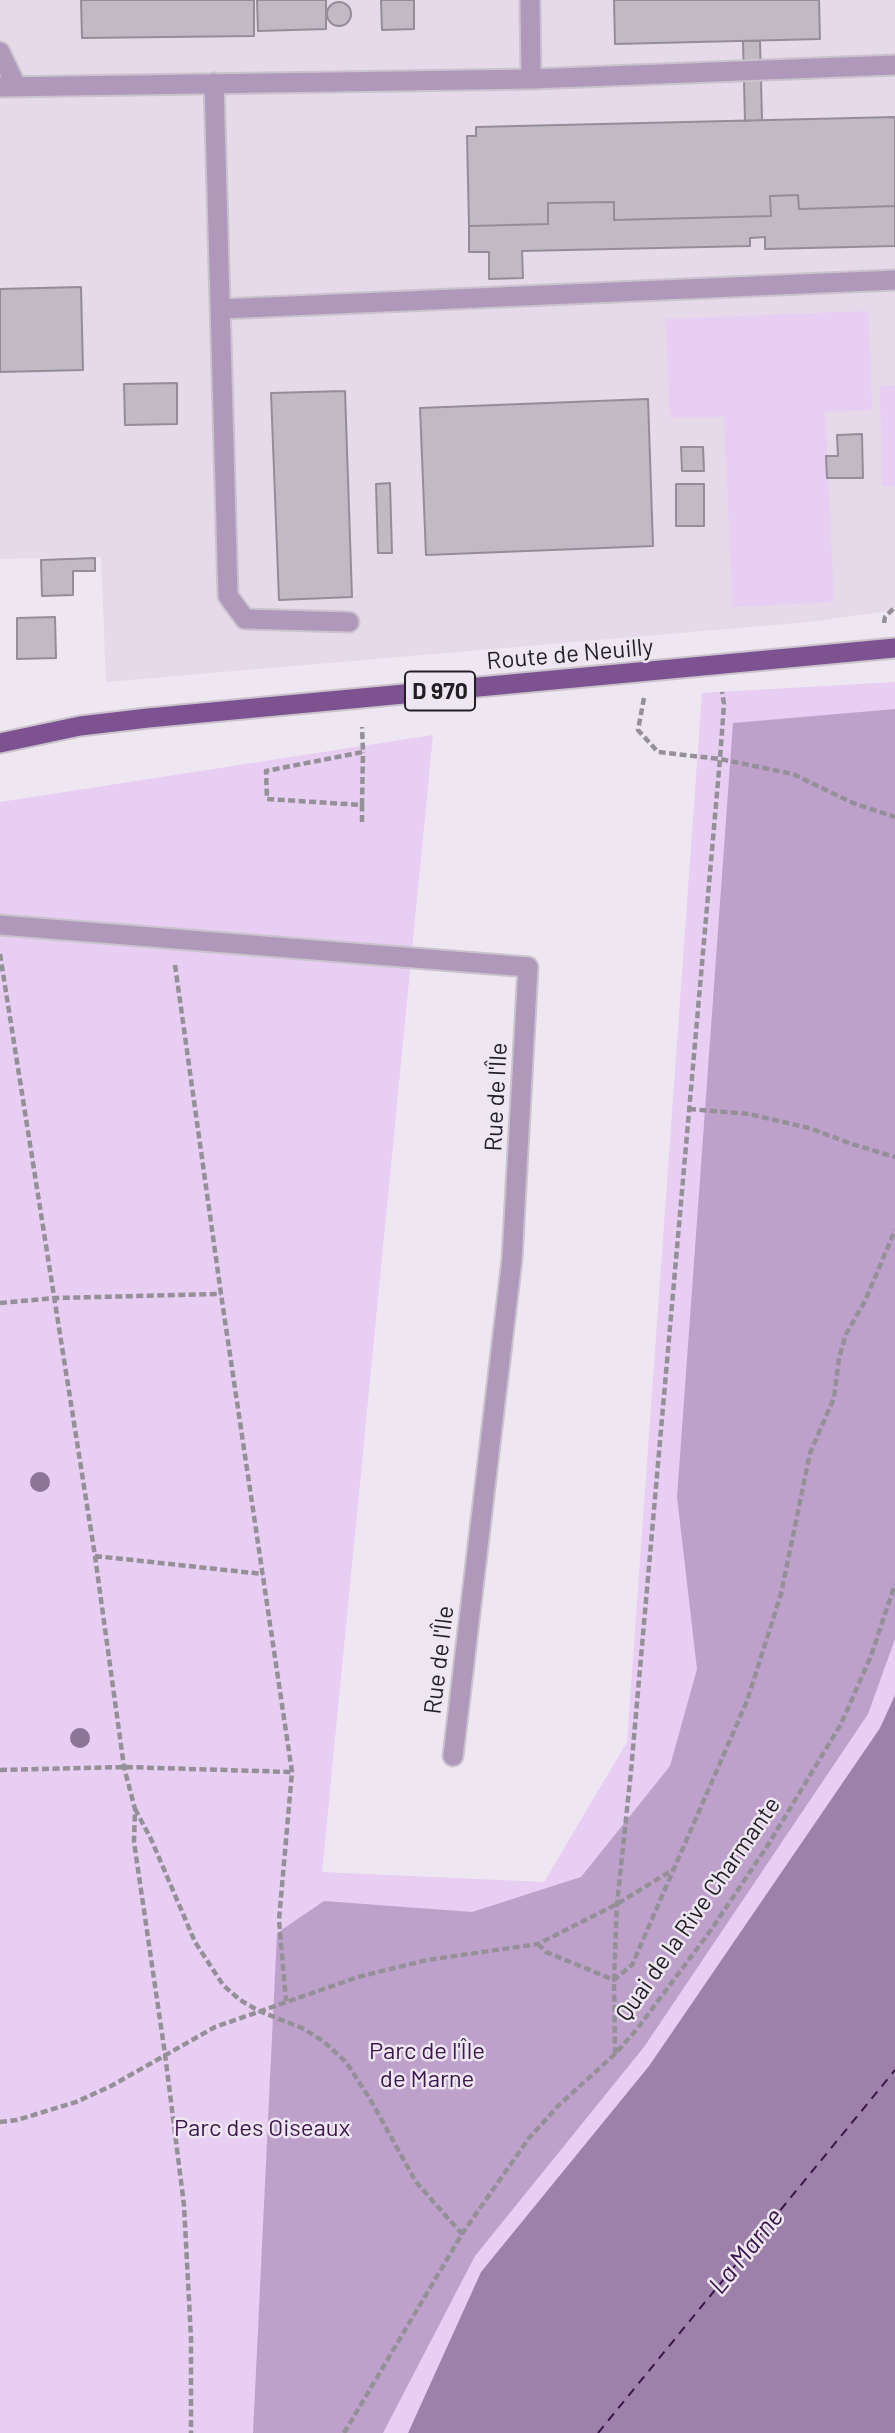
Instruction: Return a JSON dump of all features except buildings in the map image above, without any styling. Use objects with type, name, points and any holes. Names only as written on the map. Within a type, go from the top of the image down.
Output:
[{"type":"main road","name":"Route de Neuilly","points":[[0,743],[80,726],[895,648]]},
{"type":"street","points":[[530,0],[531,79]]},
{"type":"street","points":[[0,52],[8,86],[531,79],[895,65]]},
{"type":"street","points":[[214,83],[228,596],[245,619],[349,622]]},
{"type":"street","points":[[220,309],[895,280]]},
{"type":"street","name":"Rue de l'Île","points":[[0,925],[528,967],[512,1259],[453,1756]]},
{"type":"path","points":[[649,671],[638,730],[658,752],[793,774],[853,803],[895,817]]},
{"type":"path","points":[[362,698],[362,822]]},
{"type":"path","points":[[615,2054],[617,1904],[631,1771],[724,704]]},
{"type":"path","points":[[362,805],[267,799],[266,771],[363,752]]},
{"type":"path","points":[[171,940],[292,1772],[279,1920],[286,2001]]},
{"type":"path","points":[[0,953],[96,1556],[124,1767],[135,1809],[177,1905],[207,1964],[223,1985],[240,2000],[259,2011],[302,2028],[323,2041],[346,2062],[416,2182],[462,2234]]},
{"type":"path","points":[[689,1109],[748,1114],[809,1128],[895,1157]]},
{"type":"path","points":[[614,1980],[632,1965],[747,1701],[781,1594],[810,1453],[834,1398],[839,1358],[846,1334],[865,1301],[895,1230]]},
{"type":"path","points":[[0,1303],[55,1298],[221,1294]]},
{"type":"path","points":[[96,1556],[263,1574]]},
{"type":"path","name":"Quai de la Rive Charmante","points":[[344,2433],[462,2234],[529,2138],[637,2029],[768,1845],[841,1724],[871,1656],[895,1584]]},
{"type":"path","points":[[0,1770],[124,1767],[292,1772]]},
{"type":"path","points":[[135,1809],[134,1842],[184,2205],[190,2312],[191,2433]]},
{"type":"path","points":[[0,2122],[17,2120],[76,2102],[111,2086],[215,2027],[358,1977],[428,1960],[538,1944],[617,1904],[674,1868]]},
{"type":"path","points":[[538,1944],[546,1952],[614,1980]]},
{"type":"shaded area","points":[[0,0],[895,0],[895,610],[809,622],[106,682],[101,557],[0,559]]},
{"type":"green space","points":[[868,311],[872,410],[825,412],[834,602],[733,607],[724,417],[670,418],[666,319]]},
{"type":"green space","points":[[895,385],[895,486],[882,486],[880,386]]},
{"type":"green space","name":"Parc des Oiseaux","points":[[895,682],[895,1695],[880,1728],[649,2066],[481,2272],[408,2433],[0,2433],[0,802],[433,735],[322,1872],[544,1882],[627,1742],[702,693]]},
{"type":"green space","name":"Parc de l'Île de Marne","points":[[895,709],[895,1639],[868,1714],[644,2047],[475,2256],[383,2433],[253,2433],[277,1933],[324,1901],[472,1912],[581,1877],[670,1766],[697,1669],[677,1497],[733,723]]},
{"type":"water","name":"La Marne","points":[[895,1695],[895,2433],[408,2433],[481,2272],[649,2066],[880,1728]]},
{"type":"ferry route","points":[[598,2433],[895,2070]]}]
